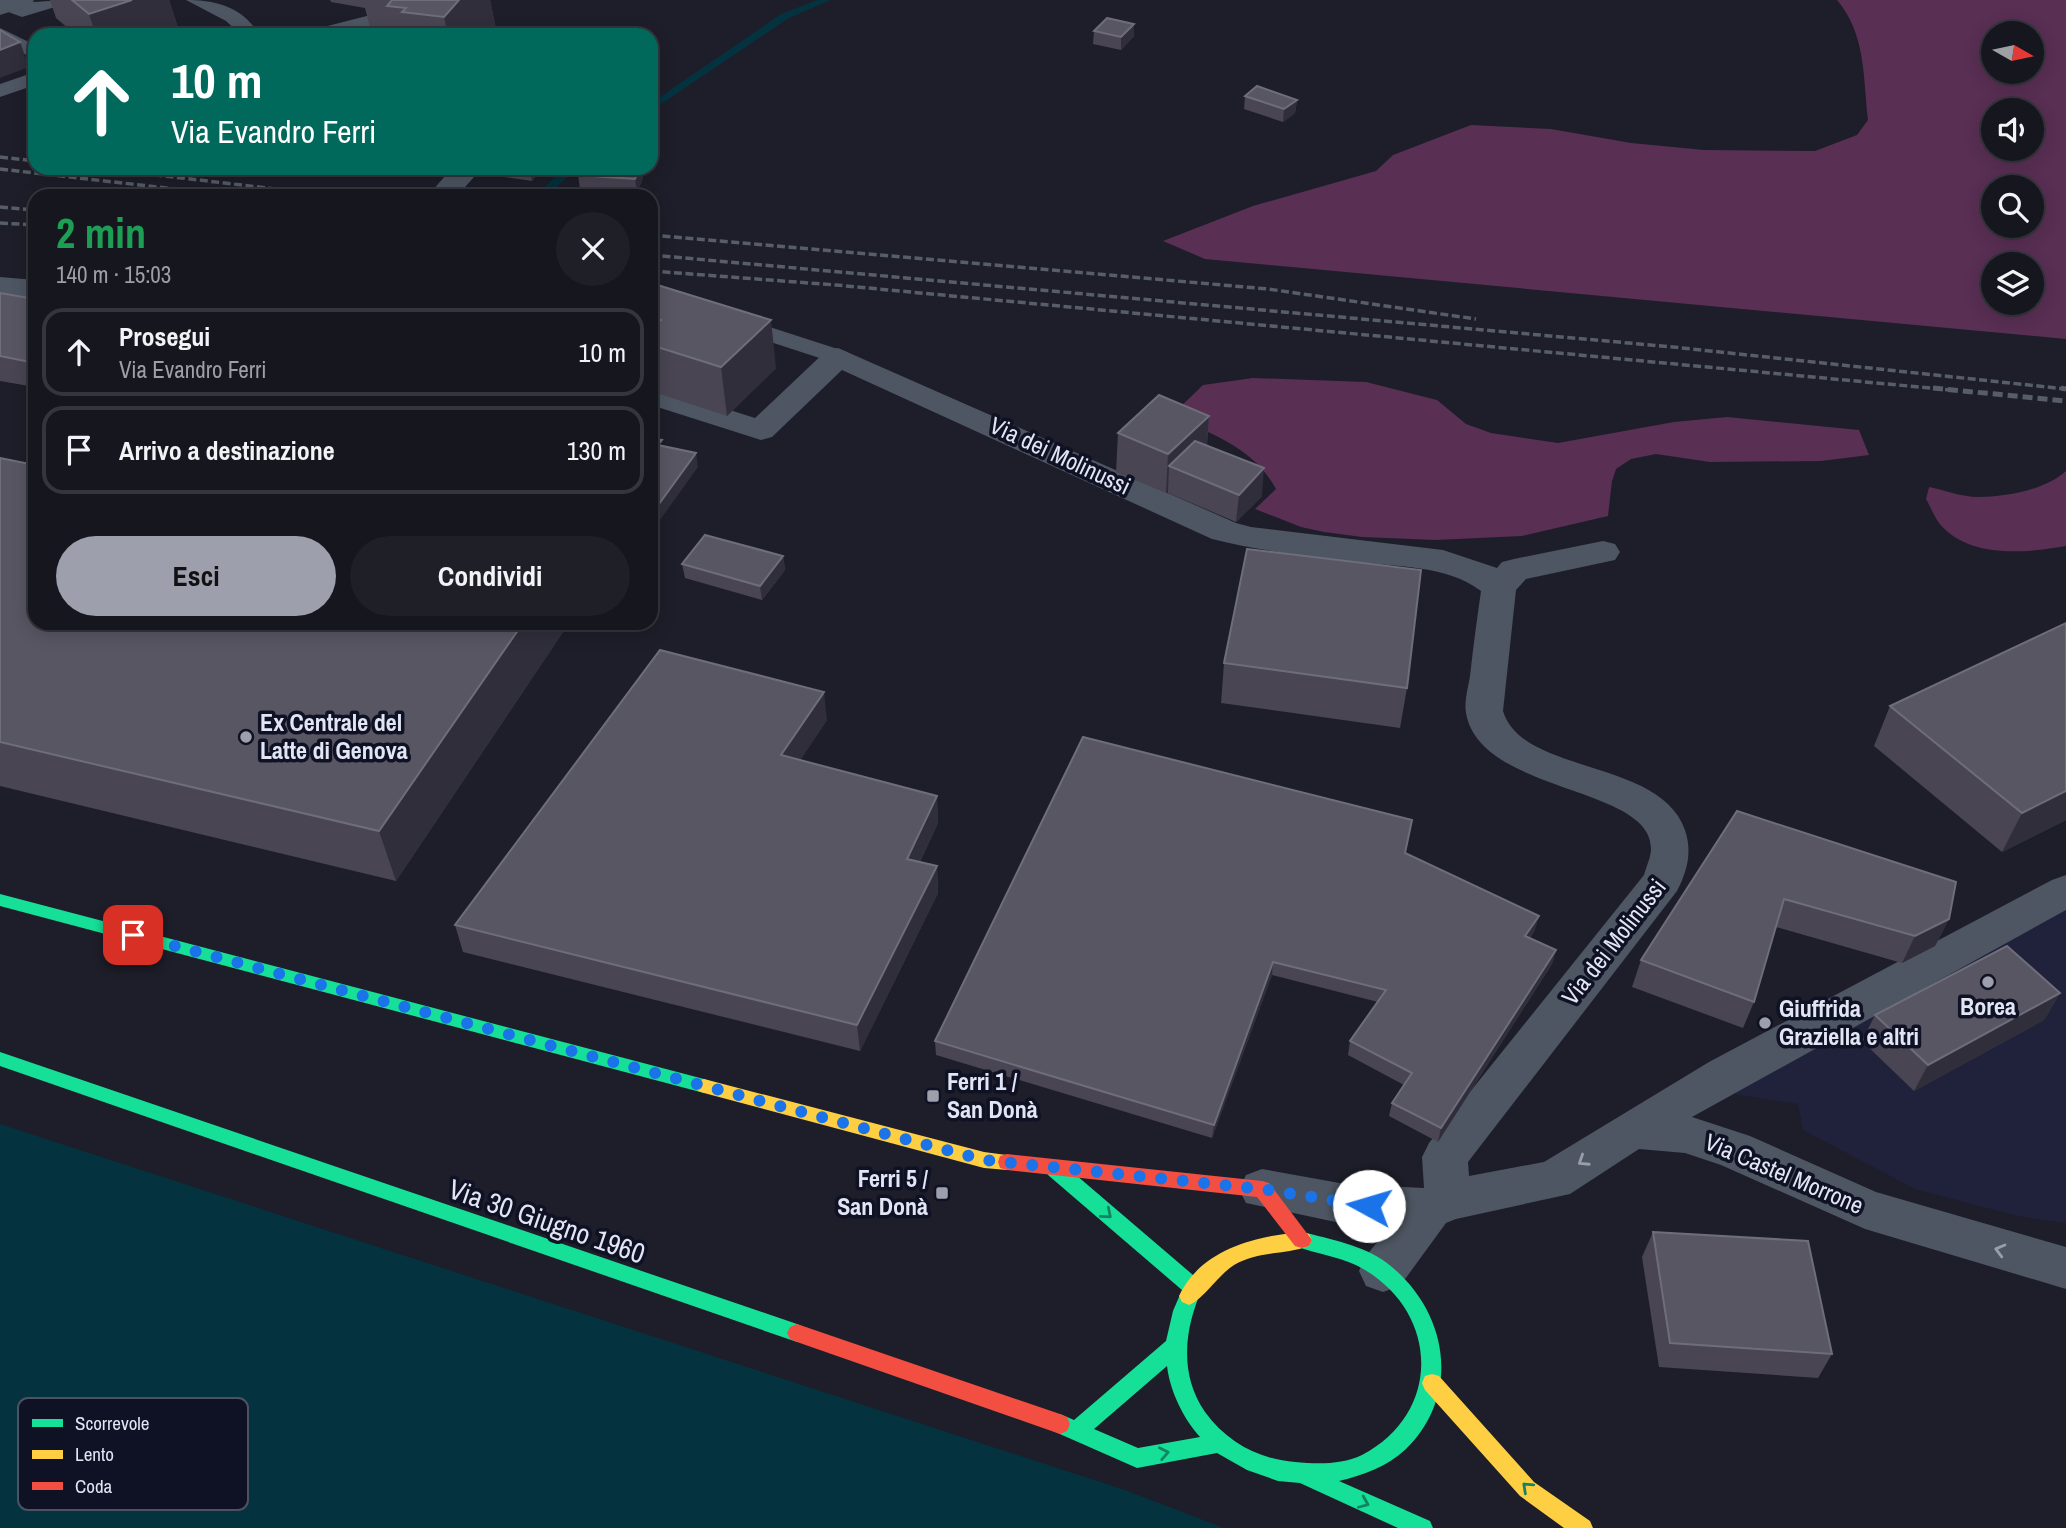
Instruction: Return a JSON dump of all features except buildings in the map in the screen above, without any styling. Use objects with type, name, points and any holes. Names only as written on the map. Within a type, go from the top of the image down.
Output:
[{"type":"main road","points":[[0,900],[984,1160],[1055,1170],[1262,1189],[1302,1240]]},
{"type":"main road","name":"Via 30 Giugno 1960","points":[[0,1059],[1078,1430],[1137,1458],[1219,1443]]},
{"type":"main road","points":[[1055,1170],[1193,1287]]},
{"type":"main road","points":[[1306,1478],[1351,1473],[1391,1454],[1419,1423],[1432,1383],[1430,1342],[1413,1303],[1383,1271],[1345,1250],[1302,1240],[1259,1244],[1222,1259],[1193,1287],[1178,1316],[1173,1348],[1178,1382],[1195,1414],[1219,1443],[1259,1466],[1306,1478],[1422,1528]]},
{"type":"main road","points":[[1078,1430],[1173,1348]]},
{"type":"main road","points":[[1432,1383],[1527,1489],[1581,1528]]},
{"type":"street","points":[[350,28],[425,10],[452,0]]},
{"type":"street","points":[[448,189],[461,175]]},
{"type":"street","points":[[0,286],[28,288]]},
{"type":"street","points":[[658,397],[761,430],[838,357]]},
{"type":"street","name":"Via dei Molinussi","points":[[838,357],[1224,531],[1251,538],[1443,561],[1482,574],[1499,587],[1484,711],[1488,725],[1512,751],[1628,795],[1648,808],[1664,825],[1672,844],[1672,863],[1663,880],[1445,1157],[1439,1204]]},
{"type":"street","points":[[1499,587],[1514,570],[1603,552]]},
{"type":"street","points":[[1262,1189],[1345,1204],[1439,1204],[1554,1180],[1633,1129],[1725,1075],[2066,891]]},
{"type":"street","name":"Via Castel Morrone","points":[[1633,1129],[1685,1133],[1734,1150],[1865,1209],[2066,1268]]},
{"type":"street","points":[[1383,1271],[1439,1204]]},
{"type":"lane","points":[[10,4],[22,11],[58,0]]},
{"type":"lane","points":[[196,0],[233,17],[244,27]]},
{"type":"lane","points":[[0,34],[28,49]]},
{"type":"lane","points":[[0,92],[28,81]]},
{"type":"lane","points":[[736,323],[838,357]]},
{"type":"shaded area","points":[[1837,0],[2066,0],[2066,339],[1205,259],[1163,241],[1253,206],[1376,171],[1393,155],[1471,125],[1551,129],[1631,143],[1704,150],[1815,151],[1857,135],[1868,120],[1862,57],[1853,27]]},
{"type":"shaded area","points":[[1253,378],[1366,382],[1437,400],[1466,424],[1491,433],[1558,443],[1674,422],[1727,417],[1859,430],[1869,455],[1821,461],[1710,462],[1656,454],[1631,459],[1616,469],[1608,516],[1522,536],[1435,540],[1362,537],[1301,527],[1255,509],[1276,489],[1267,475],[1244,452],[1171,416],[1203,385]]},
{"type":"shaded area","points":[[2066,471],[2066,546],[1999,551],[1966,543],[1951,535],[1939,523],[1926,499],[1929,487],[1972,497],[2013,494],[2036,488]]},
{"type":"shaded area","name":"Borea","points":[[2066,901],[2066,1223],[2017,1216],[1915,1189],[1803,1130],[1798,1104],[1734,1094],[1754,1063]]},
{"type":"shaded area","points":[[0,1124],[1125,1490],[1224,1528],[0,1528]]},
{"type":"waterway","points":[[658,103],[785,16],[826,0]]},
{"type":"waterway","points":[[547,189],[564,175]]},
{"type":"railway","points":[[0,157],[28,160]]},
{"type":"railway","points":[[0,169],[28,172]]},
{"type":"railway","points":[[52,175],[175,189]]},
{"type":"railway","points":[[156,175],[276,189]]},
{"type":"railway","points":[[0,207],[28,209]]},
{"type":"railway","points":[[0,223],[28,225]]},
{"type":"railway","points":[[658,236],[1268,289],[1476,319]]},
{"type":"railway","points":[[658,256],[1673,347],[2066,389],[2061,388]]},
{"type":"railway","points":[[658,272],[836,285],[1951,390]]},
{"type":"railway","points":[[1933,388],[2066,401]]},
{"type":"traffic: fast","points":[[0,900],[704,1086]]},
{"type":"traffic: fast","points":[[0,1059],[797,1333]]},
{"type":"traffic: fast","points":[[1055,1169],[1193,1287]]},
{"type":"traffic: fast","points":[[1189,1296],[1176,1342],[1178,1372],[1188,1402],[1212,1436],[1243,1458],[1278,1471],[1325,1475],[1366,1464],[1398,1443],[1421,1412],[1432,1377],[1430,1340],[1414,1303],[1381,1270],[1353,1255],[1302,1240]]},
{"type":"traffic: fast","points":[[1078,1430],[1173,1348]]},
{"type":"traffic: fast","points":[[1060,1424],[1137,1458],[1219,1443]]},
{"type":"traffic: fast","points":[[1308,1478],[1422,1528]]},
{"type":"traffic: slow","points":[[704,1086],[984,1160],[1007,1162]]},
{"type":"traffic: slow","points":[[1189,1296],[1212,1270],[1238,1253],[1268,1244],[1302,1240]]},
{"type":"traffic: slow","points":[[1432,1383],[1527,1489],[1582,1528]]},
{"type":"traffic: jam","points":[[1007,1162],[1262,1189],[1302,1240]]},
{"type":"traffic: jam","points":[[797,1333],[1060,1424]]},
{"type":"place","name":"Ex Centrale del Latte di Genova","points":[[246,737]]},
{"type":"place","name":"Borea","points":[[1988,982]]},
{"type":"place","name":"Giuffrida Graziella e altri","points":[[1765,1023]]},
{"type":"place","name":"Ferri 1 / San Donà","points":[[933,1096]]},
{"type":"place","name":"Ferri 5 / San Donà","points":[[942,1193]]},
{"type":"route","points":[[133,935],[984,1160],[1055,1170],[1262,1189],[1369,1206]]}]
